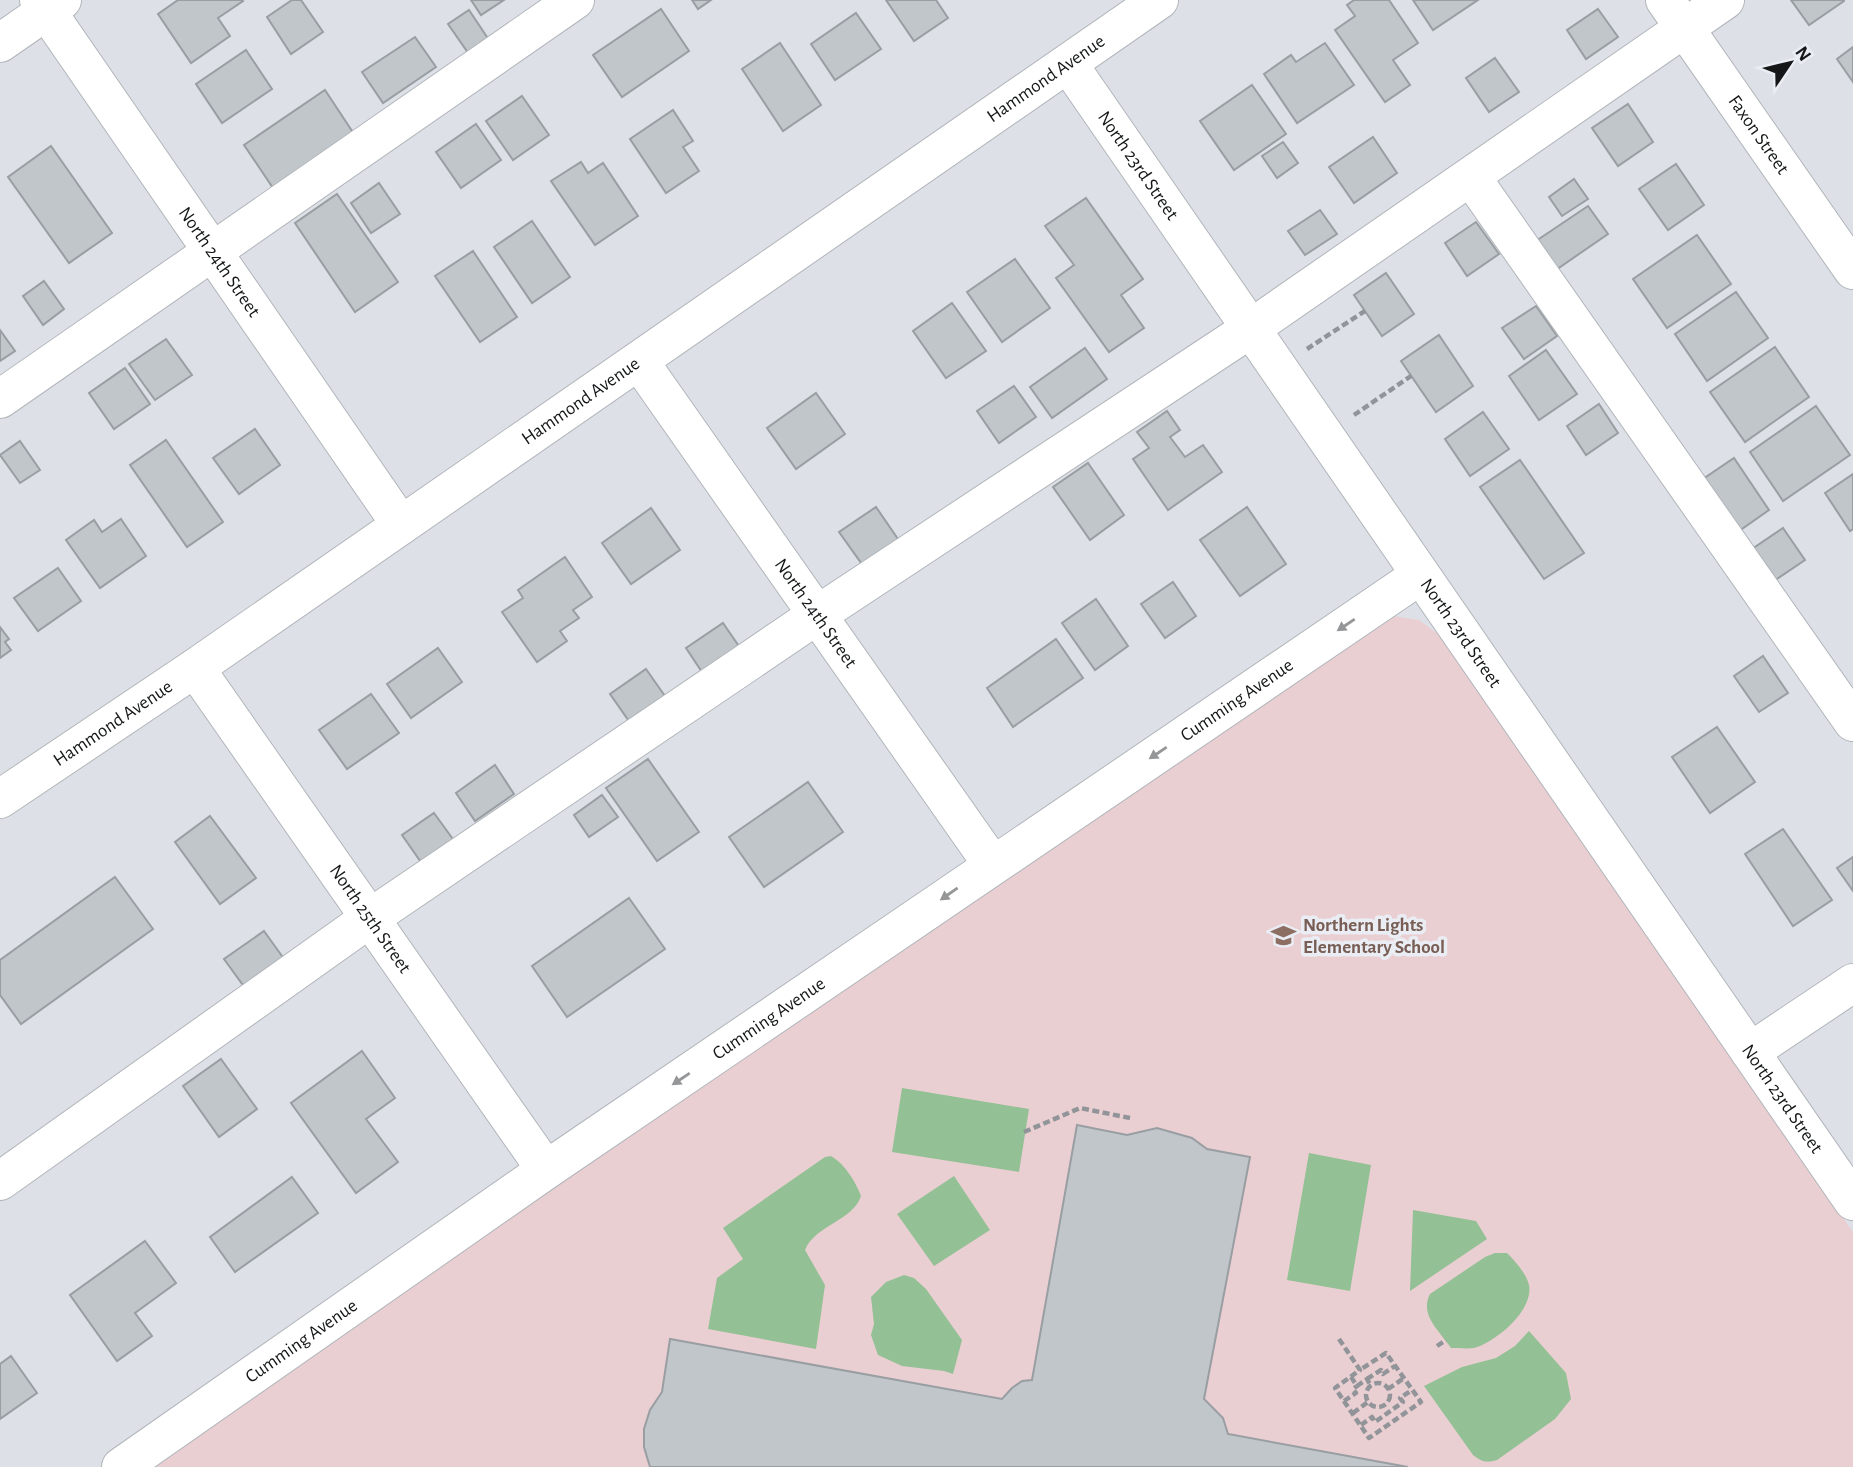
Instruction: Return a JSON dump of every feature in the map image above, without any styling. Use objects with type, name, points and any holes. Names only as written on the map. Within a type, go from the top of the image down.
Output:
[{"type":"street","points":[[0,399],[575,0]]},
{"type":"street","name":"Hammond Avenue","points":[[0,799],[1069,65],[1159,0]]},
{"type":"street","points":[[0,1181],[370,918],[817,615],[1250,330],[1471,177],[1675,14],[1725,0]]},
{"type":"street","points":[[0,43],[49,4]]},
{"type":"street","name":"North 24th Street","points":[[49,4],[211,251],[401,525]]},
{"type":"street","name":"Faxon Street","points":[[1675,14],[1853,270]]},
{"type":"street","name":"North 23rd Street","points":[[1069,65],[1419,576],[1853,1201]]},
{"type":"street","points":[[1471,177],[1853,722]]},
{"type":"street","name":"North 24th Street","points":[[639,361],[992,864]]},
{"type":"street","name":"Cumming Avenue","points":[[121,1467],[546,1170],[1419,576]]},
{"type":"street","name":"North 25th Street","points":[[195,667],[546,1170]]},
{"type":"street","points":[[1750,1052],[1853,983]]},
{"type":"path","points":[[1278,369],[1365,311]]},
{"type":"path","points":[[1324,437],[1411,376]]},
{"type":"path","points":[[1024,1132],[1080,1108],[1130,1118]]},
{"type":"path","points":[[1339,1339],[1360,1370]]},
{"type":"path","points":[[1437,1346],[1446,1340]]},
{"type":"path","points":[[1386,1353],[1421,1402],[1369,1438],[1335,1388],[1360,1370],[1386,1353]]},
{"type":"path","points":[[1370,1363],[1377,1372]]},
{"type":"path","points":[[1344,1401],[1356,1392],[1353,1389],[1377,1372],[1381,1370],[1383,1374],[1395,1366]]},
{"type":"path","points":[[1350,1377],[1357,1386]]},
{"type":"path","points":[[1388,1389],[1404,1378]]},
{"type":"path","points":[[1367,1380],[1371,1386]]},
{"type":"path","points":[[1368,1402],[1378,1408],[1385,1406],[1390,1398],[1388,1389],[1381,1384],[1371,1386]]},
{"type":"path","points":[[1368,1402],[1367,1394],[1371,1386]]},
{"type":"path","points":[[1361,1425],[1372,1417],[1375,1422],[1378,1420],[1403,1402],[1400,1398],[1412,1390]]},
{"type":"path","points":[[1353,1413],[1368,1402]]},
{"type":"path","points":[[1399,1405],[1405,1413]]},
{"type":"path","points":[[1385,1406],[1389,1412]]},
{"type":"path","points":[[1378,1420],[1383,1428]]},
{"type":"shaded area","name":"Northern Lights Elementary School","points":[[1393,616],[1419,620],[1438,634],[1853,1232],[1853,1467],[147,1467],[1348,641]]},
{"type":"green space","points":[[902,1088],[1029,1109],[1019,1172],[892,1152]]},
{"type":"green space","points":[[1309,1153],[1371,1165],[1350,1291],[1287,1280]]},
{"type":"green space","points":[[831,1156],[849,1173],[861,1196],[850,1211],[817,1235],[805,1250],[825,1285],[816,1349],[708,1329],[717,1278],[743,1259],[723,1228],[825,1157]]},
{"type":"green space","points":[[954,1176],[990,1230],[934,1266],[897,1214]]},
{"type":"green space","points":[[1413,1210],[1476,1221],[1487,1239],[1410,1291]]},
{"type":"green space","points":[[1495,1253],[1507,1253],[1525,1276],[1529,1285],[1526,1305],[1512,1324],[1483,1345],[1474,1348],[1451,1348],[1429,1316],[1427,1302],[1430,1294]]},
{"type":"green space","points":[[904,1275],[914,1278],[926,1289],[962,1340],[953,1374],[902,1366],[878,1355],[871,1335],[874,1324],[871,1297],[886,1282]]},
{"type":"green space","points":[[1529,1331],[1566,1373],[1571,1399],[1555,1419],[1497,1460],[1487,1462],[1473,1455],[1424,1386],[1462,1367],[1496,1358],[1515,1346]]},
{"type":"building","points":[[178,0],[243,1],[218,18],[230,36],[191,63],[158,14]]},
{"type":"building","points":[[292,0],[301,0],[323,32],[291,54],[267,17]]},
{"type":"building","points":[[471,0],[504,0],[481,15]]},
{"type":"building","points":[[692,0],[711,0],[698,9]]},
{"type":"building","points":[[886,0],[936,0],[948,18],[914,41]]},
{"type":"building","points":[[1354,0],[1389,0],[1418,43],[1393,60],[1410,85],[1385,102],[1335,30],[1355,16],[1347,5]]},
{"type":"building","points":[[1413,0],[1478,0],[1433,30]]},
{"type":"building","points":[[1791,0],[1844,0],[1844,1],[1809,25]]},
{"type":"building","points":[[661,9],[689,51],[622,97],[593,55]]},
{"type":"building","points":[[1598,9],[1618,37],[1586,59],[1567,30]]},
{"type":"building","points":[[469,10],[491,43],[471,57],[448,24]]},
{"type":"building","points":[[856,13],[881,49],[835,80],[811,44]]},
{"type":"building","points":[[415,37],[436,67],[383,103],[362,72]]},
{"type":"building","points":[[780,43],[821,105],[783,131],[742,69]]},
{"type":"building","points":[[1325,43],[1354,85],[1297,123],[1264,74],[1291,55],[1296,62]]},
{"type":"building","points":[[1853,47],[1853,82],[1837,59]]},
{"type":"building","points":[[246,50],[272,89],[222,123],[196,84]]},
{"type":"building","points":[[1495,58],[1519,92],[1489,112],[1466,78]]},
{"type":"building","points":[[1252,85],[1286,134],[1234,170],[1200,121]]},
{"type":"building","points":[[325,90],[354,134],[273,188],[244,145]]},
{"type":"building","points":[[522,96],[549,135],[513,160],[486,121]]},
{"type":"building","points":[[1628,104],[1653,142],[1618,166],[1592,128]]},
{"type":"building","points":[[673,110],[693,141],[683,147],[699,171],[666,193],[630,139]]},
{"type":"building","points":[[476,124],[501,160],[461,188],[436,152]]},
{"type":"building","points":[[1373,137],[1397,173],[1354,203],[1329,167]]},
{"type":"building","points":[[1283,142],[1298,163],[1277,178],[1262,156]]},
{"type":"building","points":[[51,146],[112,233],[69,263],[8,177]]},
{"type":"building","points":[[581,162],[588,173],[603,163],[638,216],[595,245],[551,181]]},
{"type":"building","points":[[1676,164],[1704,205],[1668,230],[1639,189]]},
{"type":"building","points":[[1574,179],[1588,199],[1562,216],[1549,197]]},
{"type":"building","points":[[379,183],[400,214],[371,233],[351,203]]},
{"type":"building","points":[[337,194],[398,282],[355,312],[295,223]]},
{"type":"building","points":[[1086,198],[1143,279],[1121,295],[1144,328],[1109,352],[1056,278],[1074,265],[1045,226]]},
{"type":"building","points":[[1588,206],[1608,234],[1550,274],[1530,245]]},
{"type":"building","points":[[1320,210],[1337,234],[1305,255],[1288,231]]},
{"type":"building","points":[[532,221],[570,277],[532,303],[494,247]]},
{"type":"building","points":[[1476,222],[1499,254],[1467,276],[1445,243]]},
{"type":"building","points":[[1697,235],[1731,284],[1667,328],[1633,279]]},
{"type":"building","points":[[473,251],[517,317],[480,342],[435,276]]},
{"type":"building","points":[[1015,259],[1050,308],[1002,342],[967,292]]},
{"type":"building","points":[[1386,273],[1414,314],[1382,336],[1354,295]]},
{"type":"building","points":[[44,281],[64,309],[43,325],[23,296]]},
{"type":"building","points":[[1736,292],[1768,338],[1707,381],[1675,334]]},
{"type":"building","points":[[952,303],[986,351],[946,378],[913,331]]},
{"type":"building","points":[[1536,306],[1557,336],[1524,359],[1502,328]]},
{"type":"building","points":[[0,330],[15,351],[0,361]]},
{"type":"building","points":[[1439,335],[1473,386],[1436,412],[1401,361]]},
{"type":"building","points":[[166,339],[192,375],[155,400],[129,364]]},
{"type":"building","points":[[1775,347],[1809,397],[1745,442],[1710,392]]},
{"type":"building","points":[[1085,348],[1107,379],[1052,418],[1030,387]]},
{"type":"building","points":[[1546,350],[1577,394],[1539,420],[1509,376]]},
{"type":"building","points":[[125,368],[150,404],[114,429],[89,393]]},
{"type":"building","points":[[1014,386],[1036,417],[999,443],[977,411]]},
{"type":"building","points":[[816,393],[845,434],[796,469],[767,428]]},
{"type":"building","points":[[1599,404],[1618,433],[1586,455],[1567,426]]},
{"type":"building","points":[[1816,406],[1850,455],[1783,501],[1750,452]]},
{"type":"building","points":[[1167,411],[1180,430],[1170,437],[1185,457],[1203,445],[1222,472],[1168,510],[1133,459],[1149,448],[1137,432]]},
{"type":"building","points":[[1483,412],[1509,449],[1470,476],[1445,439]]},
{"type":"building","points":[[255,429],[280,465],[239,494],[213,458]]},
{"type":"building","points":[[166,440],[223,522],[187,547],[130,465]]},
{"type":"building","points":[[20,441],[40,470],[20,483],[0,455]]},
{"type":"building","points":[[1734,458],[1769,510],[1739,531],[1703,479]]},
{"type":"building","points":[[1520,460],[1584,553],[1544,579],[1480,487]]},
{"type":"building","points":[[1088,463],[1124,515],[1090,540],[1053,487]]},
{"type":"building","points":[[1853,474],[1853,529],[1850,531],[1825,493]]},
{"type":"building","points":[[876,507],[900,542],[864,567],[839,532]]},
{"type":"building","points":[[1247,507],[1286,564],[1240,596],[1200,540]]},
{"type":"building","points":[[651,508],[680,550],[631,584],[602,543]]},
{"type":"building","points":[[121,519],[146,556],[100,588],[66,540],[94,520],[102,532]]},
{"type":"building","points":[[1783,528],[1805,560],[1771,583],[1749,551]]},
{"type":"building","points":[[565,557],[592,597],[573,610],[579,618],[560,631],[567,641],[537,662],[502,612],[523,598],[518,590]]},
{"type":"building","points":[[58,568],[81,601],[38,631],[14,598]]},
{"type":"building","points":[[1173,582],[1196,616],[1165,638],[1141,604]]},
{"type":"building","points":[[1096,599],[1128,646],[1095,670],[1062,623]]},
{"type":"building","points":[[723,623],[745,655],[708,681],[686,648]]},
{"type":"building","points":[[0,627],[9,639],[5,642],[11,650],[0,658]]},
{"type":"building","points":[[1056,639],[1083,678],[1013,727],[987,688]]},
{"type":"building","points":[[438,648],[462,682],[411,718],[387,684]]},
{"type":"building","points":[[1763,656],[1788,693],[1759,712],[1734,676]]},
{"type":"building","points":[[646,669],[667,699],[631,724],[610,694]]},
{"type":"building","points":[[371,694],[399,733],[347,769],[319,730]]},
{"type":"building","points":[[1717,727],[1755,782],[1710,813],[1672,757]]},
{"type":"building","points":[[648,759],[699,832],[657,861],[606,788]]},
{"type":"building","points":[[495,765],[514,794],[475,821],[456,793]]},
{"type":"building","points":[[808,782],[843,832],[764,887],[729,837]]},
{"type":"building","points":[[602,795],[618,817],[589,837],[574,815]]},
{"type":"building","points":[[434,813],[455,842],[423,865],[402,835]]},
{"type":"building","points":[[210,816],[256,878],[220,904],[175,842]]},
{"type":"building","points":[[1783,829],[1832,900],[1793,926],[1745,854]]},
{"type":"building","points":[[1853,857],[1853,891],[1837,868]]},
{"type":"building","points":[[115,877],[153,929],[21,1024],[0,995],[0,960]]},
{"type":"building","points":[[629,898],[665,949],[567,1017],[532,966]]},
{"type":"building","points":[[264,931],[287,963],[248,992],[224,959]]},
{"type":"building","points":[[362,1051],[395,1098],[366,1119],[398,1162],[356,1193],[291,1103]]},
{"type":"building","points":[[221,1059],[257,1109],[219,1137],[183,1086]]},
{"type":"building","points":[[1077,1125],[1127,1135],[1157,1128],[1192,1138],[1207,1149],[1250,1157],[1204,1399],[1223,1418],[1228,1434],[1408,1467],[650,1467],[644,1447],[644,1429],[650,1410],[662,1392],[670,1339],[1002,1399],[1022,1381],[1032,1380]]},
{"type":"building","points":[[292,1177],[318,1213],[235,1272],[210,1237]]},
{"type":"building","points":[[145,1241],[176,1283],[135,1313],[152,1336],[117,1361],[70,1295]]},
{"type":"building","points":[[11,1356],[37,1393],[0,1419],[0,1364]]},
{"type":"place","name":"Northern Lights Elementary School","points":[[1283,936]]}]
